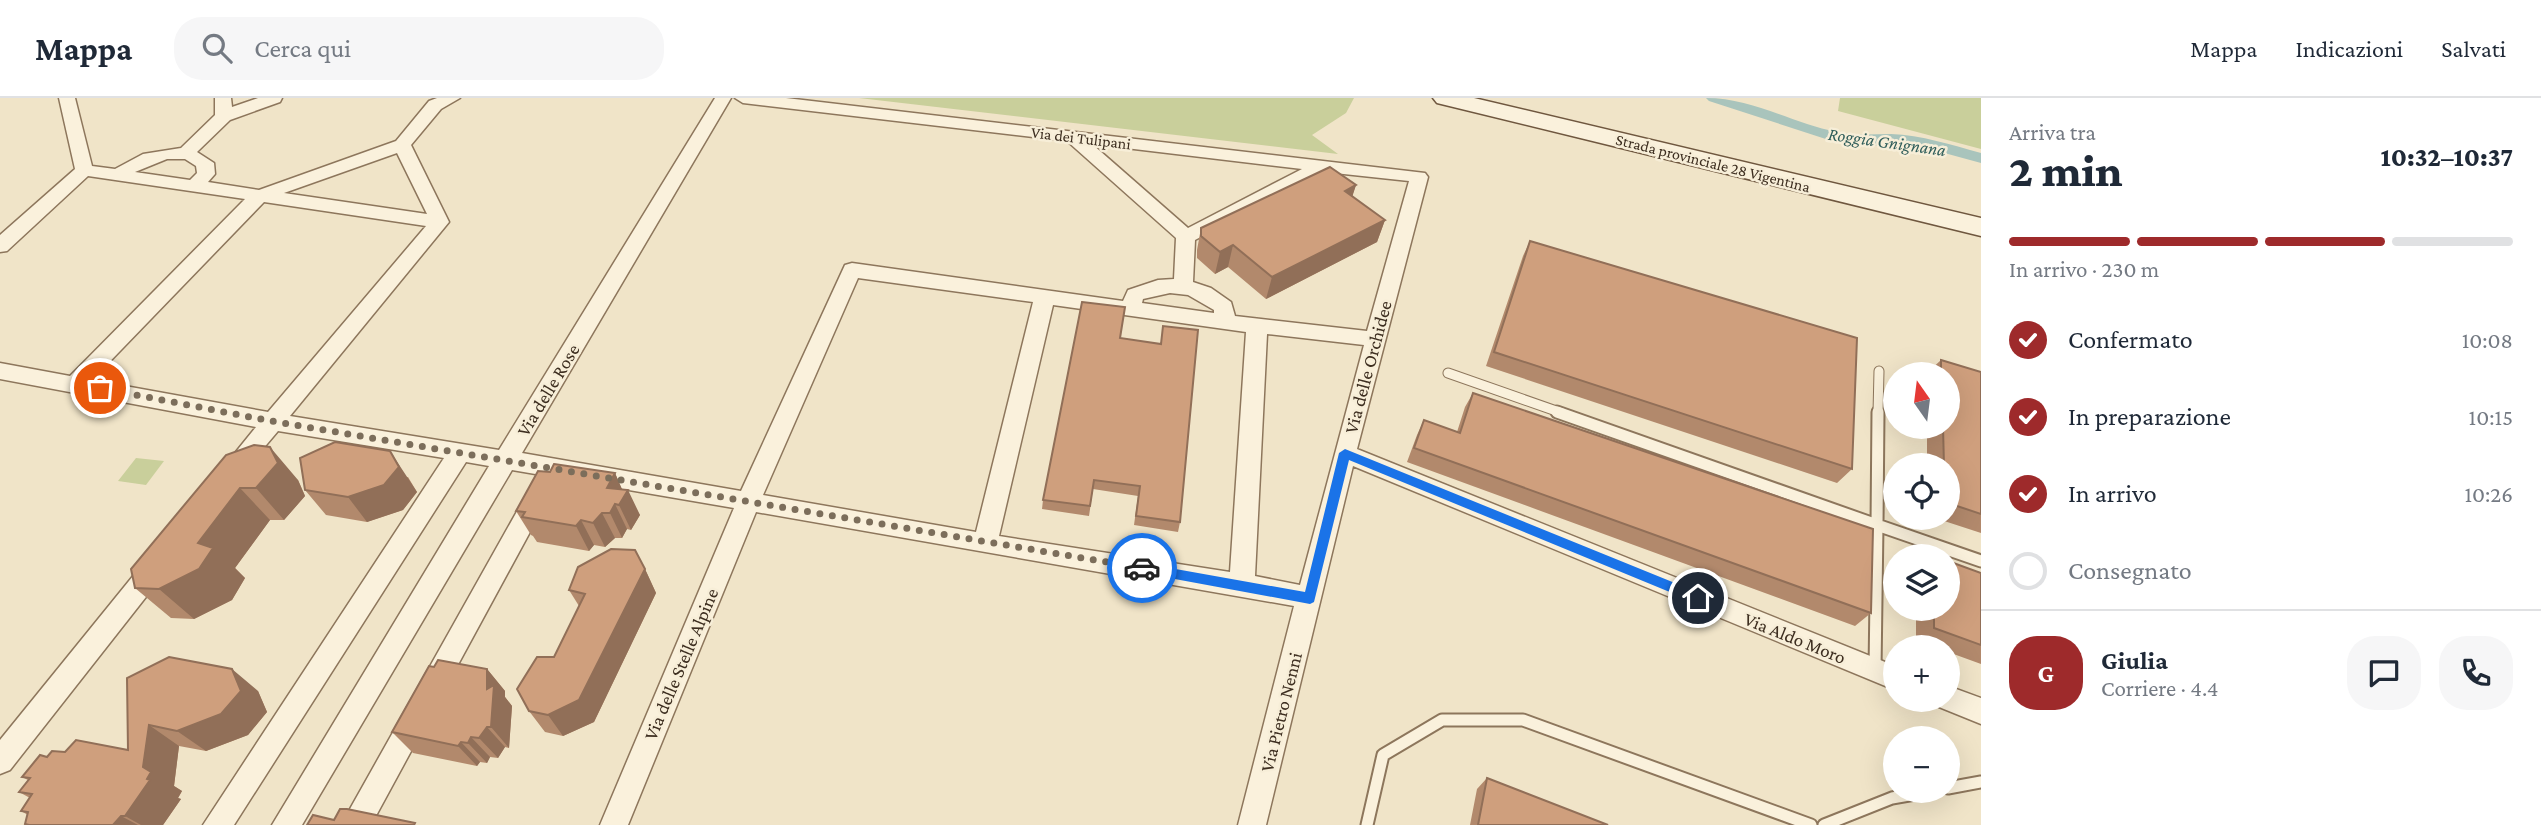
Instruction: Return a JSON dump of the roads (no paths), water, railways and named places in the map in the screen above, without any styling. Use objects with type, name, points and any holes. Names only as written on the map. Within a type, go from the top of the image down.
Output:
[{"type":"main road","name":"Strada provinciale 28 Vigentina","points":[[1445,98],[1981,227]]},
{"type":"street","points":[[67,98],[84,170]]},
{"type":"street","points":[[223,98],[224,116]]},
{"type":"street","points":[[186,153],[224,116],[274,98]]},
{"type":"street","points":[[75,383],[258,196],[402,145],[435,102],[453,98]]},
{"type":"street","name":"Via delle Rose","points":[[286,825],[723,98]]},
{"type":"street","name":"Via dei Tulipani","points":[[743,98],[1419,177]]},
{"type":"street","points":[[1073,137],[1186,236]]},
{"type":"street","points":[[402,145],[440,222]]},
{"type":"street","points":[[117,175],[131,164],[156,156],[186,153],[205,163],[206,174],[194,186]]},
{"type":"street","points":[[1186,236],[1322,166]]},
{"type":"street","points":[[84,170],[440,222]]},
{"type":"street","points":[[0,246],[84,170]]},
{"type":"street","name":"Via delle Orchidee","points":[[1310,598],[1345,453],[1419,177]]},
{"type":"street","points":[[221,485],[271,421],[440,222]]},
{"type":"street","points":[[1183,285],[1186,236]]},
{"type":"street","name":"Via delle Stelle Alpine","points":[[614,825],[748,502],[852,270],[1045,295]]},
{"type":"street","points":[[1130,308],[1135,295],[1148,288],[1183,285],[1212,296],[1224,307],[1225,321]]},
{"type":"street","points":[[985,544],[1045,295],[1375,339]]},
{"type":"street","points":[[1242,584],[1257,325]]},
{"type":"street","points":[[0,371],[271,421],[461,451],[985,544],[1242,584],[1310,598]]},
{"type":"street","points":[[217,825],[461,451]]},
{"type":"street","name":"Via Aldo Moro","points":[[1345,453],[1883,673]]},
{"type":"street","points":[[355,825],[553,468]]},
{"type":"street","points":[[0,761],[170,549]]},
{"type":"street","name":"Via Pietro Nenni","points":[[1252,825],[1310,598]]},
{"type":"street","points":[[1960,703],[1981,711]]},
{"type":"lane","points":[[1879,372],[1877,525],[1883,637]]},
{"type":"lane","points":[[1448,373],[1981,561]]},
{"type":"lane","points":[[1367,825],[1384,755],[1442,720],[1523,720],[1811,825]]},
{"type":"lane","points":[[1960,786],[1981,782]]},
{"type":"lane","points":[[1824,825],[1883,802]]},
{"type":"waterway","name":"Roggia Gnignana","points":[[1714,98],[1835,137],[1874,141],[1890,139],[1938,146],[1981,158]]}]
